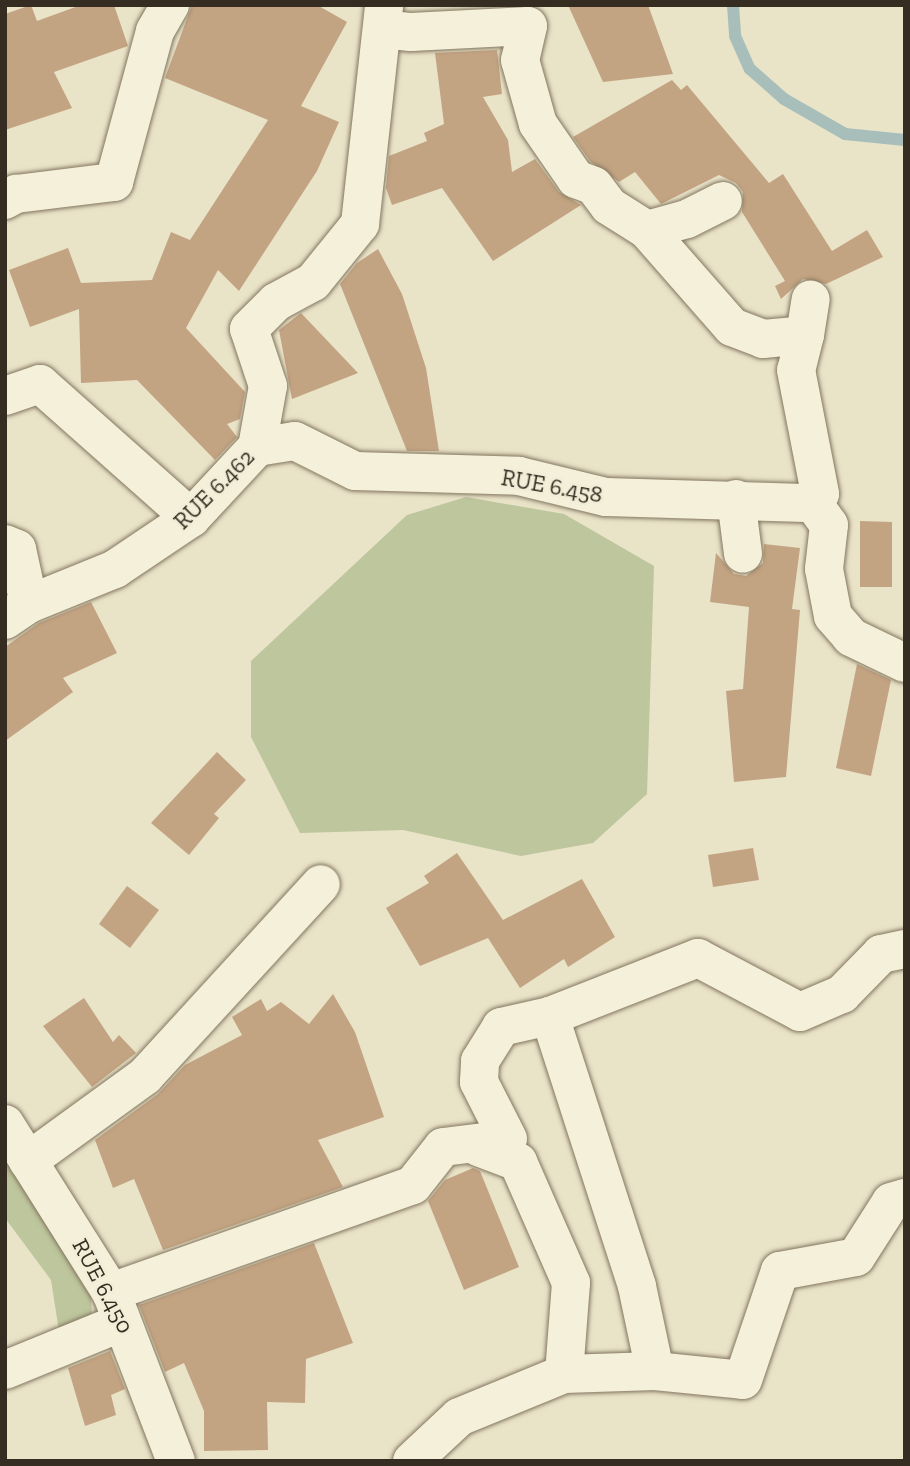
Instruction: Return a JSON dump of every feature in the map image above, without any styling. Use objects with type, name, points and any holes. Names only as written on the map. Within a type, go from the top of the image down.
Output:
[{"type":"street","points":[[5,200],[16,194],[114,182],[155,31],[170,5]]},
{"type":"street","points":[[383,12],[391,30],[411,32],[528,26],[520,60],[538,124],[576,179],[594,186],[609,206],[647,230],[732,327],[763,339],[808,317],[796,370],[820,494],[813,503],[829,525],[824,569],[833,616],[851,637],[905,663]]},
{"type":"street","name":"RUE 6.462","points":[[17,612],[115,569],[191,519],[257,447],[268,386],[249,329],[276,302],[313,282],[360,224],[383,12]]},
{"type":"street","points":[[647,230],[723,201]]},
{"type":"street","points":[[5,396],[40,384],[191,519]]},
{"type":"street","name":"RUE 6.458","points":[[257,447],[295,441],[355,471],[520,476],[606,496],[813,503]]},
{"type":"street","points":[[736,499],[743,554]]},
{"type":"street","points":[[5,544],[17,550],[17,612]]},
{"type":"street","points":[[28,1161],[145,1076],[321,884]]},
{"type":"street","points":[[5,1370],[116,1307],[413,1185],[443,1147],[478,1147],[508,1139],[479,1082],[486,1047],[501,1027],[550,1016],[698,958],[800,1012],[842,994],[881,954],[905,949]]},
{"type":"street","points":[[550,1016],[637,1286],[655,1371]]},
{"type":"street","name":"RUE 6.450","points":[[5,1124],[116,1307],[135,1345],[176,1461]]},
{"type":"street","points":[[478,1147],[517,1162],[571,1283],[564,1374]]},
{"type":"street","points":[[412,1461],[459,1417],[564,1374],[655,1371],[743,1380],[780,1271],[856,1257],[891,1202],[905,1198]]},
{"type":"green space","points":[[466,497],[564,514],[654,566],[647,794],[593,843],[521,856],[403,830],[300,833],[251,737],[251,661],[407,515]]},
{"type":"green space","points":[[5,1141],[91,1293],[92,1319],[59,1331],[51,1280],[5,1218]]},
{"type":"building","points":[[31,5],[37,21],[81,5],[114,5],[128,46],[54,72],[72,108],[5,130],[5,14]]},
{"type":"building","points":[[192,5],[317,5],[347,22],[301,106],[339,122],[317,171],[239,291],[218,270],[186,328],[245,392],[240,419],[227,424],[237,437],[215,460],[137,380],[81,383],[79,309],[30,327],[9,270],[68,248],[81,283],[152,280],[171,232],[190,240],[268,120],[165,78]]},
{"type":"building","points":[[568,5],[648,5],[673,74],[603,82]]},
{"type":"building","points":[[497,50],[502,94],[483,97],[508,140],[512,172],[535,159],[559,192],[581,205],[493,261],[442,188],[392,205],[386,188],[389,156],[427,141],[424,133],[444,124],[435,53]]},
{"type":"building","points":[[672,80],[681,90],[687,85],[769,183],[783,174],[832,251],[867,230],[883,257],[826,284],[803,279],[781,299],[775,286],[785,281],[742,212],[743,192],[736,183],[719,175],[661,204],[635,172],[619,182],[590,161],[573,137]]},
{"type":"building","points":[[378,249],[402,294],[426,368],[439,451],[407,451],[340,284],[357,263]]},
{"type":"building","points":[[301,313],[358,373],[292,399],[279,330]]},
{"type":"building","points":[[860,521],[892,522],[892,587],[860,587]]},
{"type":"building","points":[[764,544],[800,548],[792,609],[800,610],[786,777],[734,782],[726,691],[743,689],[749,607],[710,602],[716,553],[734,574],[746,576],[763,563]]},
{"type":"building","points":[[91,602],[117,653],[63,678],[73,692],[5,741],[5,647],[39,623]]},
{"type":"building","points":[[857,664],[891,680],[871,776],[836,768]]},
{"type":"building","points":[[217,752],[246,780],[214,814],[219,818],[189,855],[151,823]]},
{"type":"building","points":[[753,848],[759,880],[713,887],[708,855]]},
{"type":"building","points":[[457,853],[503,920],[582,879],[615,937],[568,967],[564,959],[520,988],[488,938],[420,966],[386,908],[429,883],[424,876]]},
{"type":"building","points":[[127,886],[159,910],[130,948],[99,924]]},
{"type":"building","points":[[333,994],[355,1032],[384,1117],[318,1140],[343,1187],[163,1250],[134,1179],[113,1188],[95,1140],[158,1094],[185,1065],[242,1035],[232,1017],[261,999],[267,1011],[281,1002],[309,1024]]},
{"type":"building","points":[[84,998],[113,1042],[119,1035],[136,1053],[92,1087],[43,1026]]},
{"type":"building","points":[[473,1168],[480,1171],[519,1267],[464,1290],[428,1201],[445,1180]]},
{"type":"building","points":[[314,1243],[353,1343],[306,1359],[305,1403],[267,1402],[268,1450],[204,1451],[204,1411],[184,1363],[165,1372],[139,1305]]},
{"type":"building","points":[[110,1351],[125,1389],[111,1395],[116,1415],[85,1426],[68,1368]]},
{"type":"waterway","points":[[733,5],[735,36],[750,69],[784,99],[845,134],[905,140]]}]
